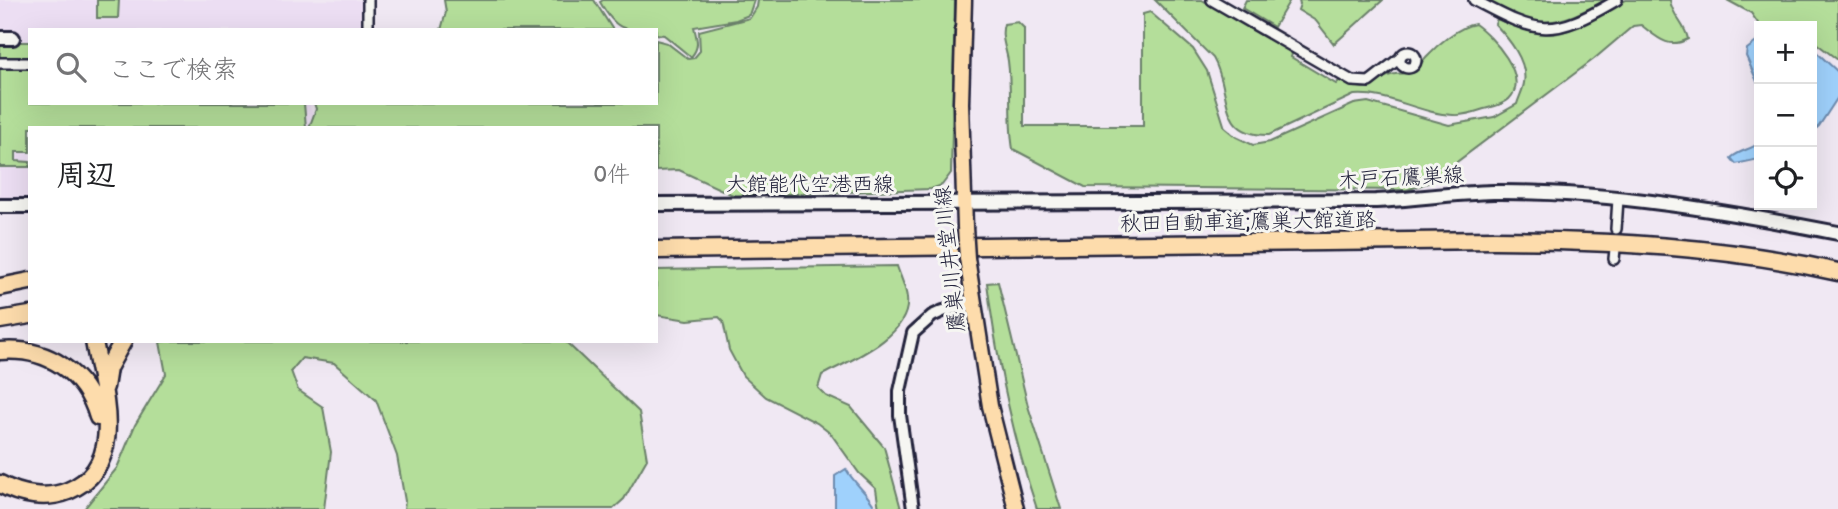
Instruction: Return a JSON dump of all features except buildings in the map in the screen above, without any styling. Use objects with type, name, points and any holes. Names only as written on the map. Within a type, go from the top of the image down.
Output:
[{"type":"highway","name":"秋田自動車道;鷹巣大館道路","points":[[658,242],[1609,234],[1732,244],[1838,264]]},
{"type":"highway","name":"秋田自動車道;鷹巣大館道路","points":[[658,250],[1494,240],[1603,242],[1747,254],[1838,272]]},
{"type":"highway","points":[[0,287],[28,281]]},
{"type":"highway","points":[[0,312],[28,307]]},
{"type":"highway","points":[[0,320],[28,315]]},
{"type":"highway","points":[[0,484],[17,492],[39,495],[62,493],[77,487],[89,477],[102,457],[107,441],[86,343]]},
{"type":"highway","points":[[94,343],[102,416]]},
{"type":"highway","points":[[0,474],[20,484],[36,487],[60,485],[74,479],[86,469],[95,455],[99,440],[108,368],[122,343]]},
{"type":"highway","points":[[0,351],[27,352],[58,362],[81,382],[102,416]]},
{"type":"main road","name":"鷹巣川井堂川線","points":[[964,0],[961,103],[967,258],[990,406],[1016,509]]},
{"type":"main road","name":"木戸石鷹巣線","points":[[963,203],[1376,201],[1494,192],[1618,199],[1723,212],[1838,233]]},
{"type":"main road","name":"大館能代空港西線","points":[[658,204],[963,203]]},
{"type":"main road","points":[[0,206],[28,206]]},
{"type":"street","points":[[368,0],[368,28]]},
{"type":"street","points":[[1212,0],[1352,81],[1370,82],[1401,58]]},
{"type":"street","points":[[1474,0],[1511,20],[1548,30],[1592,15],[1617,0]]},
{"type":"street","points":[[0,63],[28,63]]},
{"type":"street","points":[[1616,229],[1618,199]]},
{"type":"street","points":[[913,509],[900,415],[900,391],[913,333],[932,316],[973,304]]},
{"type":"shaded area","points":[[0,0],[371,0],[371,28],[28,28],[28,105],[310,105],[314,119],[312,126],[28,126],[28,198],[0,198]]},
{"type":"green space","points":[[97,0],[119,0],[118,18],[97,18]]},
{"type":"green space","points":[[444,0],[594,0],[612,28],[442,28],[446,12]]},
{"type":"green space","points":[[754,0],[749,15],[736,20],[694,27],[697,46],[691,57],[664,35],[658,34],[658,28],[625,28],[616,24],[600,2]]},
{"type":"green space","points":[[758,0],[955,0],[951,173],[942,185],[931,189],[735,196],[679,170],[658,171],[658,126],[310,126],[316,109],[315,105],[658,105],[658,41],[667,43],[688,59],[694,58],[700,51],[699,31],[750,18]]},
{"type":"green space","points":[[1155,0],[1202,0],[1293,51],[1291,57],[1336,84],[1341,79],[1351,85],[1365,88],[1386,76],[1413,72],[1442,42],[1455,32],[1475,24],[1507,58],[1515,80],[1515,90],[1509,99],[1501,104],[1457,115],[1440,114],[1379,97],[1354,95],[1269,135],[1252,133],[1233,120],[1213,58]]},
{"type":"green space","points":[[1246,0],[1290,0],[1274,27],[1242,8]]},
{"type":"green space","points":[[1299,0],[1383,0],[1334,44],[1316,21],[1298,10]]},
{"type":"green space","points":[[1485,0],[1606,0],[1573,16],[1546,22],[1519,17]]},
{"type":"green space","points":[[1626,0],[1670,0],[1688,39],[1669,43],[1641,25],[1633,26],[1594,59],[1430,182],[1407,190],[1085,187],[1013,149],[1004,24],[1018,22],[1024,28],[1024,126],[1143,126],[1143,14],[1150,12],[1193,49],[1207,71],[1225,128],[1253,145],[1270,142],[1354,104],[1368,102],[1449,125],[1494,117],[1517,104],[1524,75],[1516,50],[1495,24],[1497,19],[1543,34],[1559,33],[1578,26]]},
{"type":"green space","points":[[1727,0],[1838,0],[1838,60],[1817,44],[1817,21],[1757,21],[1751,13]]},
{"type":"green space","points":[[0,42],[28,42],[28,61],[0,61]]},
{"type":"green space","points":[[0,65],[28,65],[28,105],[304,105],[306,126],[28,126],[28,152],[16,152],[16,161],[28,162],[28,167],[0,167]]},
{"type":"green space","points":[[897,266],[907,298],[906,312],[900,324],[876,346],[822,375],[818,388],[826,396],[851,407],[884,447],[901,509],[879,509],[876,489],[859,473],[831,434],[817,423],[766,397],[743,376],[729,350],[723,321],[719,317],[688,320],[658,315],[658,270]]},
{"type":"green space","points":[[998,282],[1028,406],[1061,509],[1037,509],[1020,453],[1001,369],[987,283]]},
{"type":"green space","points":[[160,343],[567,343],[639,412],[647,459],[624,499],[613,509],[404,509],[397,456],[376,400],[334,363],[302,358],[291,371],[298,390],[323,407],[331,452],[324,509],[84,509],[117,468],[135,425],[166,374]]},
{"type":"water","points":[[1754,44],[1754,74],[1746,56],[1747,49]]},
{"type":"water","points":[[1817,53],[1838,72],[1838,97],[1817,128]]},
{"type":"water","points":[[1754,146],[1754,160],[1736,164],[1731,158],[1738,153]]},
{"type":"water","points":[[846,469],[876,509],[835,509],[835,476]]}]
